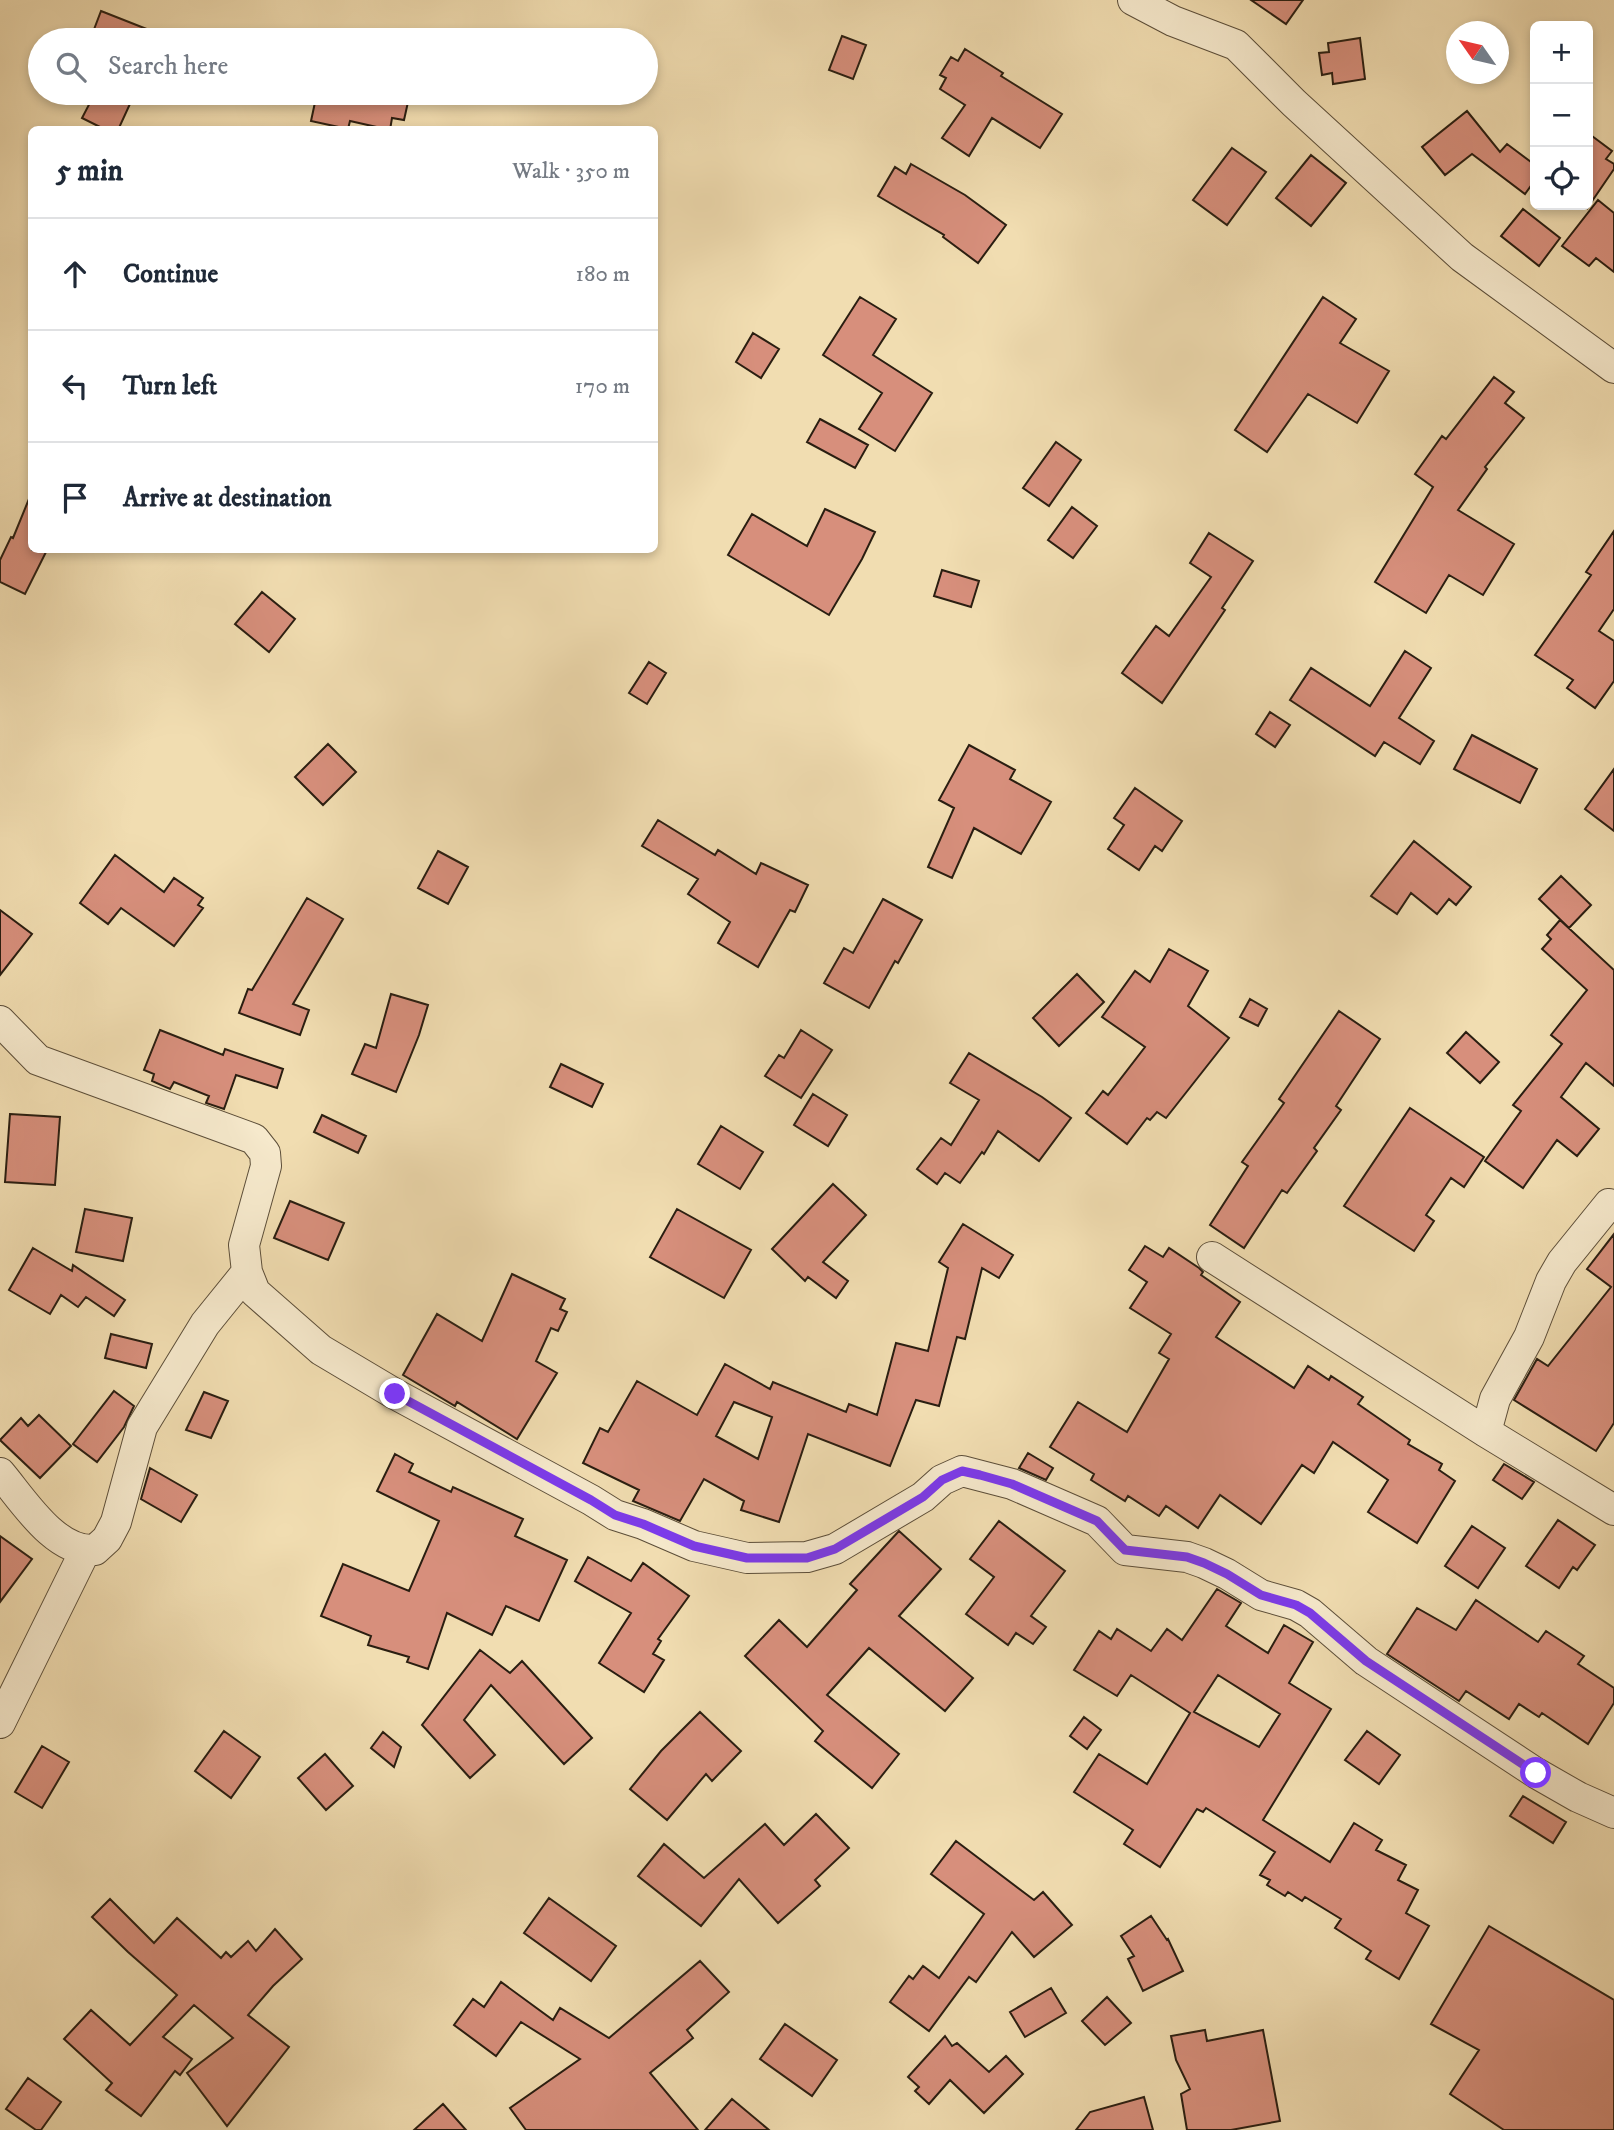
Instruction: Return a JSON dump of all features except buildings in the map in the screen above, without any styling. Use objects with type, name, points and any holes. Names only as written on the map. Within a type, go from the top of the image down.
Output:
[{"type":"street","points":[[1133,0],[1173,22],[1236,45],[1294,103],[1462,257],[1614,368]]},
{"type":"street","points":[[0,1021],[38,1060],[254,1139],[265,1153],[266,1166],[244,1245],[247,1272],[254,1292],[321,1350],[395,1394],[615,1515],[694,1546],[747,1558],[807,1558],[835,1549],[923,1497],[942,1480],[962,1471],[1012,1484],[1097,1521],[1125,1550],[1187,1557],[1227,1574],[1261,1595],[1296,1605],[1310,1613],[1366,1661],[1536,1773],[1578,1797],[1614,1813]]},
{"type":"street","points":[[1486,1432],[1495,1399],[1529,1337],[1551,1281],[1562,1262],[1609,1204]]},
{"type":"street","points":[[1212,1257],[1486,1432],[1614,1510]]},
{"type":"street","points":[[0,1473],[50,1532],[77,1549],[95,1550],[107,1539],[116,1522],[142,1427],[205,1324],[247,1272]]},
{"type":"street","points":[[0,1723],[85,1551]]},
{"type":"route","points":[[395,1394],[615,1515],[694,1546],[747,1558],[807,1558],[835,1549],[923,1497],[942,1480],[962,1471],[1012,1484],[1097,1521],[1125,1550],[1187,1557],[1227,1574],[1261,1595],[1296,1605],[1310,1613],[1366,1661],[1536,1773]]}]
